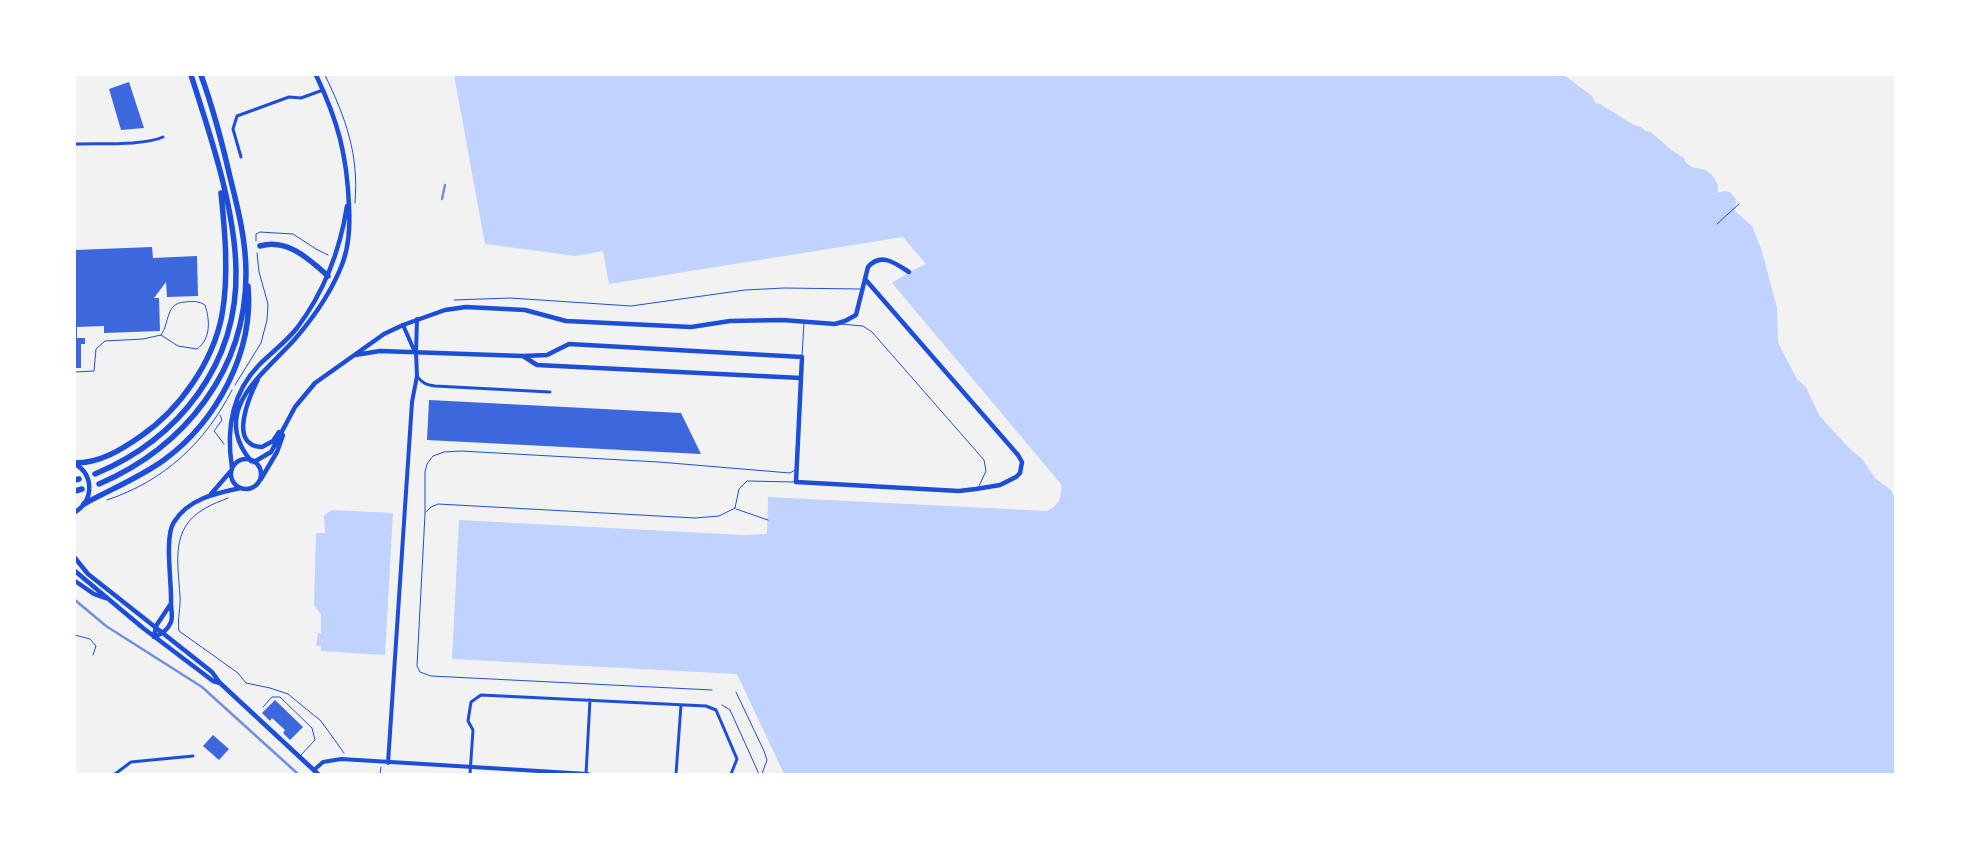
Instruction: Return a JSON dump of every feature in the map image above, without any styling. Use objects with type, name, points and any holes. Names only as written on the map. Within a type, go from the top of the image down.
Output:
[{"type":"highway","points":[[95,474],[124,461],[176,422],[203,386],[217,361],[234,307],[236,270],[231,225],[218,168],[191,75]]},
{"type":"highway","points":[[84,504],[124,485],[165,460],[184,444],[210,413],[231,376],[243,346],[249,306],[243,232],[228,167],[201,75]]},
{"type":"highway","points":[[75,463],[86,463],[115,453],[148,432],[183,395],[204,362],[217,331],[224,294],[225,249],[218,168]]},
{"type":"highway","points":[[258,246],[274,244],[288,246],[328,276]]},
{"type":"highway","points":[[99,484],[137,465],[163,446],[185,426],[210,395],[222,372],[238,332],[244,305],[246,274]]},
{"type":"main road","points":[[258,483],[260,470],[240,447],[236,424],[241,402],[246,391],[306,325],[322,303],[345,256],[350,218],[344,147],[334,116],[316,75]]},
{"type":"main road","points":[[241,488],[233,481],[229,428],[239,393],[252,373],[296,329],[328,276],[336,257],[349,195]]},
{"type":"main road","points":[[154,637],[164,633],[171,622],[169,548],[172,526],[181,514],[188,507],[210,494],[241,460],[253,461],[271,452],[295,406],[315,383],[376,339],[403,325],[445,310],[466,307],[525,310],[566,321],[691,328],[730,321],[835,324],[856,315],[868,267],[880,259],[894,262],[909,272]]},
{"type":"main road","points":[[328,276],[334,281]]},
{"type":"main road","points":[[355,355],[380,351],[416,354],[547,355],[569,344],[802,357],[796,482],[959,491],[1003,484],[1016,477],[1020,473],[1022,462],[1018,455],[865,279]]},
{"type":"main road","points":[[523,356],[537,364],[801,378]]},
{"type":"main road","points":[[261,375],[249,397],[244,414],[244,429],[249,441],[258,447],[266,446],[273,441],[289,419]]},
{"type":"main road","points":[[210,494],[241,488],[248,489],[258,483],[277,452],[289,419]]},
{"type":"main road","points":[[75,463],[84,471],[89,480],[90,492],[84,504],[75,512]]},
{"type":"main road","points":[[75,558],[88,574],[212,672],[220,683],[316,772]]},
{"type":"main road","points":[[75,571],[154,637],[213,681],[220,683]]},
{"type":"main road","points":[[75,581],[94,594],[108,600]]},
{"type":"main road","points":[[154,637],[156,626],[171,604]]},
{"type":"street","points":[[241,157],[233,129],[237,116],[289,97],[301,98],[323,90]]},
{"type":"street","points":[[75,144],[135,142],[157,139],[163,136]]},
{"type":"street","points":[[388,763],[412,402],[417,376],[417,319]]},
{"type":"street","points":[[403,325],[416,354]]},
{"type":"street","points":[[417,376],[421,382],[434,386],[550,392]]},
{"type":"street","points":[[470,774],[472,730],[468,721],[471,702],[481,695],[706,706],[716,710],[737,759],[731,774]]},
{"type":"street","points":[[316,772],[322,762],[342,759],[587,774],[590,700]]},
{"type":"street","points":[[676,774],[681,705]]},
{"type":"street","points":[[115,774],[131,762],[193,756]]},
{"type":"lane","points":[[454,300],[510,298],[631,306],[745,290],[774,288],[863,290]]},
{"type":"lane","points":[[75,372],[94,372],[96,348],[105,341],[143,339],[161,335],[178,346],[197,349],[202,345],[209,326],[205,305],[201,302],[190,301],[180,302],[173,306],[168,313],[161,335]]},
{"type":"lane","points":[[802,357],[804,322]]},
{"type":"lane","points":[[835,324],[863,326],[872,332],[984,460],[986,471],[982,482],[976,489]]},
{"type":"lane","points":[[712,690],[461,678],[431,676],[420,672],[417,666],[425,514],[424,480],[427,464],[433,456],[444,452],[461,451],[659,462],[790,473],[796,470]]},
{"type":"lane","points":[[735,508],[739,489],[747,481],[796,482]]},
{"type":"lane","points":[[425,514],[431,507],[438,504],[695,518],[719,516],[735,508],[768,520]]},
{"type":"lane","points":[[75,635],[90,639],[96,646],[93,655]]},
{"type":"lane","points":[[736,692],[767,760],[761,774]]},
{"type":"lane","points":[[263,707],[272,697],[280,697],[312,728],[316,740],[300,757]]},
{"type":"lane","points":[[722,705],[730,710],[761,774]]},
{"type":"path","points":[[325,75],[344,118],[353,148],[356,183],[355,206]]},
{"type":"path","points":[[1717,224],[1739,204]]},
{"type":"path","points":[[210,428],[220,414],[260,343],[267,320],[268,304],[259,272],[256,234],[260,232],[289,233],[322,253],[336,257]]},
{"type":"path","points":[[220,414],[222,420],[214,431],[225,447]]},
{"type":"path","points":[[226,491],[228,498],[199,512],[187,524],[180,536],[178,552],[181,599],[179,630],[238,673],[246,683],[288,694],[321,721],[333,735],[343,753]]},
{"type":"water","points":[[454,75],[1564,75],[1592,96],[1595,103],[1600,104],[1645,131],[1651,132],[1670,149],[1684,158],[1685,162],[1692,167],[1706,170],[1713,176],[1718,185],[1718,193],[1730,192],[1736,199],[1735,211],[1752,226],[1762,251],[1777,308],[1778,343],[1797,379],[1806,387],[1819,415],[1849,448],[1862,459],[1875,478],[1891,490],[1895,498],[1895,774],[784,774],[737,674],[452,659],[459,520],[744,535],[767,534],[768,497],[1047,511],[1057,504],[1061,489],[1061,484],[892,283],[926,264],[903,237],[609,284],[603,251],[576,256],[485,244]]},
{"type":"water","points":[[332,510],[393,513],[385,655],[321,651],[321,646],[316,646],[318,633],[321,633],[321,615],[314,605],[316,533],[325,533],[324,515]]},
{"type":"building","points":[[129,82],[144,128],[121,130],[109,89]]},
{"type":"building","points":[[152,247],[153,258],[197,256],[198,296],[167,297],[166,282],[154,298],[159,298],[160,331],[104,333],[104,326],[77,327],[77,338],[85,338],[85,344],[81,344],[81,368],[75,368],[75,250]]},
{"type":"building","points":[[429,400],[681,413],[701,454],[427,440]]},
{"type":"building","points":[[275,700],[303,727],[290,740],[283,733],[285,730],[272,718],[270,721],[262,713]]},
{"type":"building","points":[[213,735],[229,749],[219,760],[203,746]]},
{"type":"railway","points":[[442,199],[445,185]]},
{"type":"railway","points":[[75,600],[106,626],[202,687],[298,774]]}]
